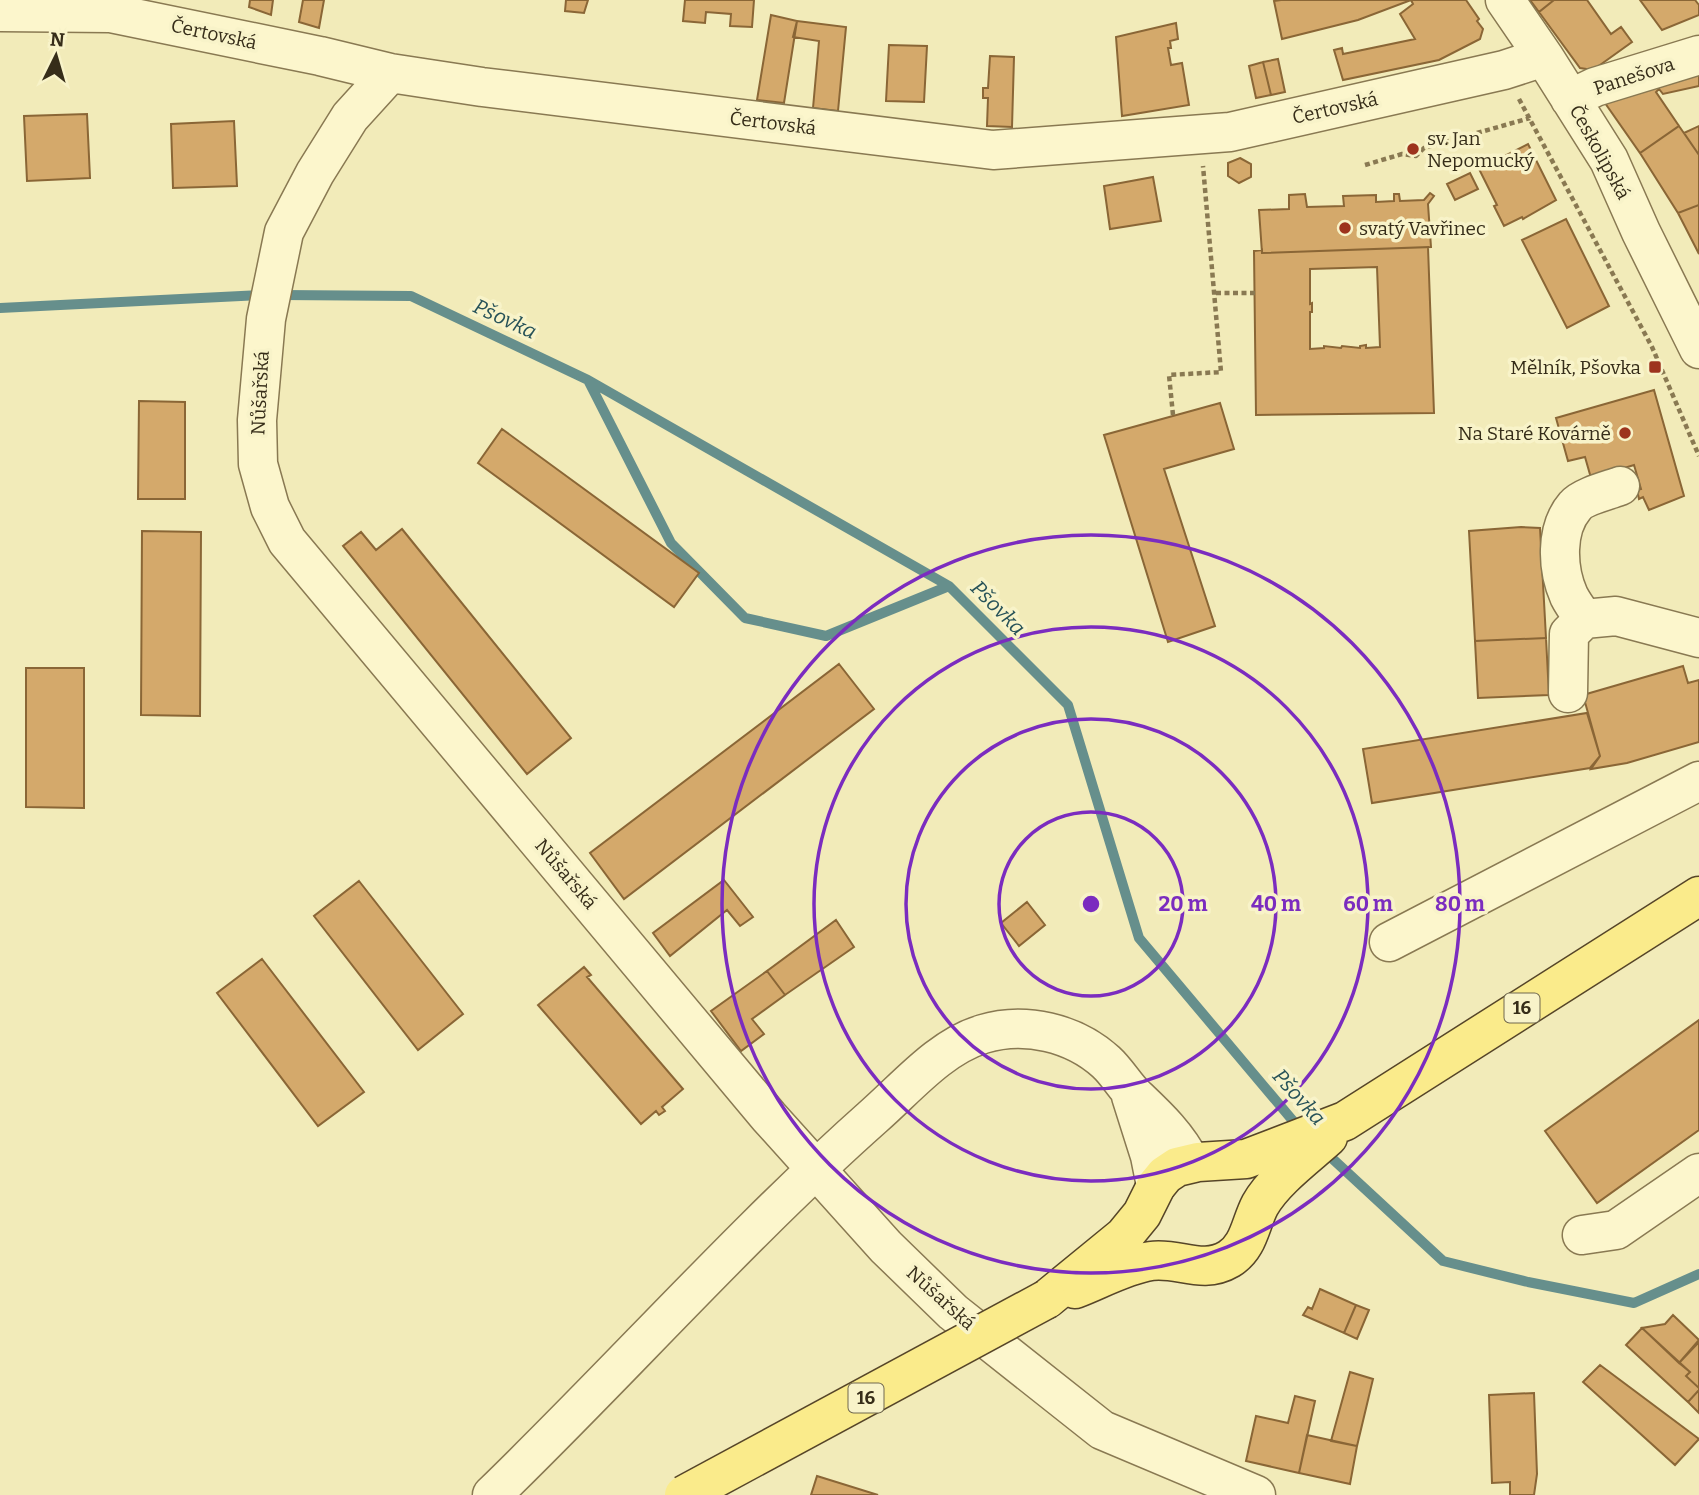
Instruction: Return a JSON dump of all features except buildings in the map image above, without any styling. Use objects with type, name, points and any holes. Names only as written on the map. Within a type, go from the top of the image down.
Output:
[{"type":"main road","name":"16","points":[[1047,1299],[1124,1236],[1171,1171],[1198,1163],[1286,1157],[1699,896]]},
{"type":"main road","name":"16","points":[[684,1495],[1047,1299],[1150,1261],[1176,1261],[1189,1266],[1204,1267],[1230,1258],[1241,1249],[1260,1204],[1286,1157]]},
{"type":"main road","points":[[1198,1163],[1219,1166],[1232,1172],[1242,1182],[1251,1202],[1252,1223]]},
{"type":"main road","points":[[1153,1193],[1148,1214],[1155,1242],[1164,1253],[1176,1261]]},
{"type":"street","name":"Českolipská","points":[[1505,0],[1545,57],[1609,160],[1699,349]]},
{"type":"street","name":"Čertovská","points":[[0,12],[110,13],[390,73],[482,87],[993,150],[1180,149],[1230,132],[1504,70],[1545,57]]},
{"type":"street","name":"Panešova","points":[[1570,99],[1595,87],[1699,55]]},
{"type":"street","name":"Nůšařská","points":[[390,73],[350,117],[315,173],[284,232],[266,318],[259,373],[257,420],[258,464],[270,507],[287,541],[815,1168],[886,1247],[953,1312],[1102,1430],[1187,1481],[1256,1495]]},
{"type":"street","points":[[1584,619],[1570,598],[1563,579],[1560,546],[1564,522],[1577,503],[1620,485]]},
{"type":"street","points":[[1568,693],[1569,634],[1584,619],[1616,616],[1699,638]]},
{"type":"street","points":[[1389,942],[1699,781]]},
{"type":"street","points":[[492,1495],[815,1168],[932,1064],[955,1047],[984,1034],[1021,1029],[1046,1031],[1079,1043],[1107,1063],[1198,1163]]},
{"type":"street","points":[[1129,1090],[1150,1156],[1153,1193]]},
{"type":"street","points":[[1582,1235],[1616,1230],[1699,1172]]},
{"type":"path","points":[[1504,70],[1652,346],[1699,456]]},
{"type":"path","points":[[1365,165],[1402,154],[1416,156],[1424,148],[1530,118]]},
{"type":"path","points":[[1173,415],[1169,375],[1221,372],[1203,160],[1180,149]]},
{"type":"path","points":[[1216,293],[1255,293]]},
{"type":"waterway","name":"Pšovka","points":[[0,308],[262,295]]},
{"type":"waterway","name":"Pšovka","points":[[281,295],[411,296],[588,380],[949,586],[1068,705],[1139,938],[1299,1128]]},
{"type":"waterway","points":[[588,380],[671,543],[745,618],[826,636],[949,586]]},
{"type":"waterway","name":"Pšovka","points":[[1323,1150],[1443,1261],[1528,1282],[1634,1303],[1699,1274]]},
{"type":"place","name":"sv. Jan Nepomucký","points":[[1413,149]]},
{"type":"place","name":"svatý Vavřinec","points":[[1345,228]]},
{"type":"place","name":"Mělník, Pšovka","points":[[1655,367]]},
{"type":"place","name":"Na Staré Kovárně","points":[[1625,433]]}]
